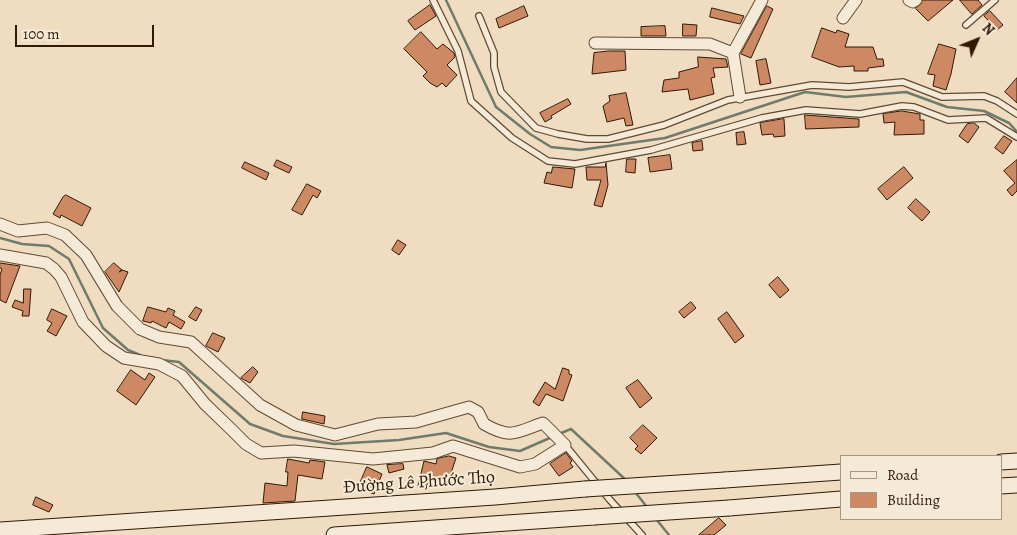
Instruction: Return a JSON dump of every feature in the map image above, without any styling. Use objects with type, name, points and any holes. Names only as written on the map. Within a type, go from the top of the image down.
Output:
[{"type":"street","points":[[740,97],[733,52],[762,0]]},
{"type":"street","points":[[843,18],[856,0]]},
{"type":"street","points":[[909,0],[916,0]]},
{"type":"street","points":[[595,43],[710,44],[733,52]]},
{"type":"street","points":[[0,224],[18,231],[47,228],[66,235],[86,255],[117,306],[140,328],[159,337],[191,342],[260,405],[296,425],[335,434],[378,424],[416,422],[468,407],[478,412],[484,424],[501,432],[517,434],[543,422],[563,443],[535,464],[520,467],[452,446],[433,453],[373,459],[301,452],[261,453],[233,431],[205,404],[182,376],[159,364],[124,358],[106,346],[83,322],[61,277],[54,269],[46,264],[0,255]]},
{"type":"street","points":[[1002,462],[1017,461]]},
{"type":"street","name":"Đường Lê Phước Thọ","points":[[0,530],[840,472]]},
{"type":"street","points":[[1002,486],[1017,485]]},
{"type":"street","points":[[495,497],[498,524]]},
{"type":"street","points":[[334,535],[840,499]]},
{"type":"lane","points":[[433,0],[458,51],[471,101],[512,138],[548,161],[575,164],[651,150],[780,113],[806,110],[860,114],[902,106],[914,107],[948,120],[986,118],[1017,137]]},
{"type":"lane","points":[[966,24],[995,0]]},
{"type":"lane","points":[[479,16],[494,53],[494,67],[501,92],[521,116],[536,128],[587,139],[608,139],[664,125],[740,97],[812,85],[849,87],[903,82],[942,97],[984,96],[997,101],[1017,114]]},
{"type":"lane","points":[[563,443],[642,535]]},
{"type":"building","points":[[923,0],[953,0],[928,21],[916,9]]},
{"type":"building","points":[[960,0],[978,0],[982,5],[972,14]]},
{"type":"building","points":[[430,5],[436,16],[415,30],[408,21]]},
{"type":"building","points":[[524,6],[528,16],[499,28],[496,19]]},
{"type":"building","points":[[767,6],[773,9],[751,58],[741,54]]},
{"type":"building","points":[[712,8],[744,16],[740,24],[710,17]]},
{"type":"building","points":[[990,11],[1003,25],[997,30],[984,16]]},
{"type":"building","points":[[683,24],[697,25],[696,36],[683,36]]},
{"type":"building","points":[[665,26],[666,36],[641,36],[641,27]]},
{"type":"building","points":[[822,28],[836,33],[837,30],[849,34],[845,47],[873,47],[877,59],[883,59],[884,66],[868,68],[868,71],[854,71],[854,66],[839,67],[812,57]]},
{"type":"building","points":[[421,32],[437,49],[443,44],[454,53],[455,57],[447,65],[457,75],[446,87],[442,83],[437,87],[430,83],[423,76],[427,72],[404,49]]},
{"type":"building","points":[[939,44],[956,49],[946,90],[933,86],[935,75],[928,74]]},
{"type":"building","points":[[625,51],[626,70],[592,74],[594,53]]},
{"type":"building","points":[[698,57],[726,59],[728,67],[713,68],[715,77],[711,78],[714,94],[690,100],[688,89],[662,92],[664,80],[679,78],[679,72],[698,67]]},
{"type":"building","points":[[766,59],[771,83],[760,85],[756,61]]},
{"type":"building","points":[[1017,78],[1017,103],[1005,92]]},
{"type":"building","points":[[626,93],[633,125],[626,126],[624,118],[607,122],[603,106],[610,101],[609,96]]},
{"type":"building","points":[[568,99],[571,104],[551,116],[552,118],[545,122],[540,113]]},
{"type":"building","points":[[902,111],[920,114],[920,120],[924,120],[924,134],[894,135],[895,122],[884,123],[883,114]]},
{"type":"building","points":[[805,115],[859,119],[859,127],[806,129]]},
{"type":"building","points":[[784,119],[785,136],[762,135],[760,123]]},
{"type":"building","points":[[974,123],[979,127],[968,143],[959,136],[967,124]]},
{"type":"building","points":[[744,132],[746,144],[737,145],[736,133]]},
{"type":"building","points":[[1004,136],[1012,141],[1003,154],[995,148]]},
{"type":"building","points":[[702,141],[703,150],[693,151],[692,143]]},
{"type":"building","points":[[670,155],[672,169],[650,172],[648,158]]},
{"type":"building","points":[[627,159],[636,159],[635,173],[626,172]]},
{"type":"building","points":[[277,160],[292,167],[289,173],[274,166]]},
{"type":"building","points":[[1017,160],[1017,191],[1012,196],[1007,190],[1015,183],[1004,171]]},
{"type":"building","points":[[245,162],[269,173],[266,180],[242,168]]},
{"type":"building","points":[[606,163],[608,185],[602,207],[594,205],[601,180],[587,180],[586,167],[605,167]]},
{"type":"building","points":[[553,167],[575,169],[572,188],[544,183],[547,172],[551,173]]},
{"type":"building","points":[[904,167],[913,178],[887,200],[878,189]]},
{"type":"building","points":[[307,184],[321,191],[317,198],[313,195],[302,215],[292,210]]},
{"type":"building","points":[[66,195],[91,208],[82,226],[61,215],[60,218],[53,214]]},
{"type":"building","points":[[916,199],[930,212],[922,221],[908,208]]},
{"type":"building","points":[[398,240],[406,245],[399,255],[392,250]]},
{"type":"building","points":[[0,263],[20,266],[6,303],[0,300],[0,275],[2,269],[0,268]]},
{"type":"building","points":[[114,263],[122,270],[128,272],[119,292],[105,272]]},
{"type":"building","points":[[778,277],[789,290],[780,298],[769,285]]},
{"type":"building","points":[[24,289],[31,289],[29,316],[22,316],[23,311],[12,307],[15,300],[23,303]]},
{"type":"building","points":[[691,302],[696,308],[684,318],[679,312]]},
{"type":"building","points":[[148,307],[166,312],[168,308],[175,311],[173,315],[185,322],[181,329],[169,322],[166,328],[152,321],[151,323],[143,321]]},
{"type":"building","points":[[196,307],[202,310],[196,321],[189,317]]},
{"type":"building","points":[[52,309],[67,316],[56,336],[47,331],[52,323],[47,320]]},
{"type":"building","points":[[727,312],[744,336],[735,343],[718,319]]},
{"type":"building","points":[[213,333],[225,338],[218,352],[206,346]]},
{"type":"building","points":[[253,367],[258,372],[250,383],[241,378]]},
{"type":"building","points":[[563,368],[569,370],[569,374],[572,375],[563,401],[546,394],[539,406],[533,402],[545,382],[555,389]]},
{"type":"building","points":[[131,370],[145,380],[149,373],[155,377],[136,405],[117,391]]},
{"type":"building","points":[[638,380],[652,398],[640,408],[626,388]]},
{"type":"building","points":[[303,412],[325,416],[324,424],[302,419]]},
{"type":"building","points":[[643,425],[657,438],[641,454],[635,449],[638,446],[630,438]]},
{"type":"building","points":[[566,453],[572,461],[570,463],[573,467],[559,476],[550,464]]},
{"type":"building","points":[[449,456],[456,458],[447,485],[429,479],[426,489],[418,486],[424,461],[436,464],[437,459]]},
{"type":"building","points":[[288,459],[309,463],[310,460],[325,462],[322,479],[298,475],[295,501],[263,503],[265,483],[287,486],[288,472],[286,472]]},
{"type":"building","points":[[403,464],[404,469],[389,473],[387,465]]},
{"type":"building","points":[[367,467],[382,474],[374,494],[358,488]]},
{"type":"building","points":[[36,497],[53,505],[49,512],[33,505]]},
{"type":"building","points":[[719,518],[726,525],[714,535],[699,535]]},
{"type":"waterway","points":[[446,0],[496,107],[530,134],[551,147],[580,150],[665,138],[805,92],[846,97],[906,92],[947,107],[984,111],[1009,123],[1017,132]]},
{"type":"waterway","points":[[0,238],[22,244],[49,246],[69,259],[103,328],[128,350],[140,355]]},
{"type":"waterway","points":[[162,360],[179,362],[250,424],[283,436],[334,444],[399,440],[446,433],[489,447],[520,451],[552,437]]},
{"type":"waterway","points":[[559,434],[571,429],[627,481]]},
{"type":"waterway","points":[[635,492],[647,507]]},
{"type":"waterway","points":[[656,519],[669,535]]}]
